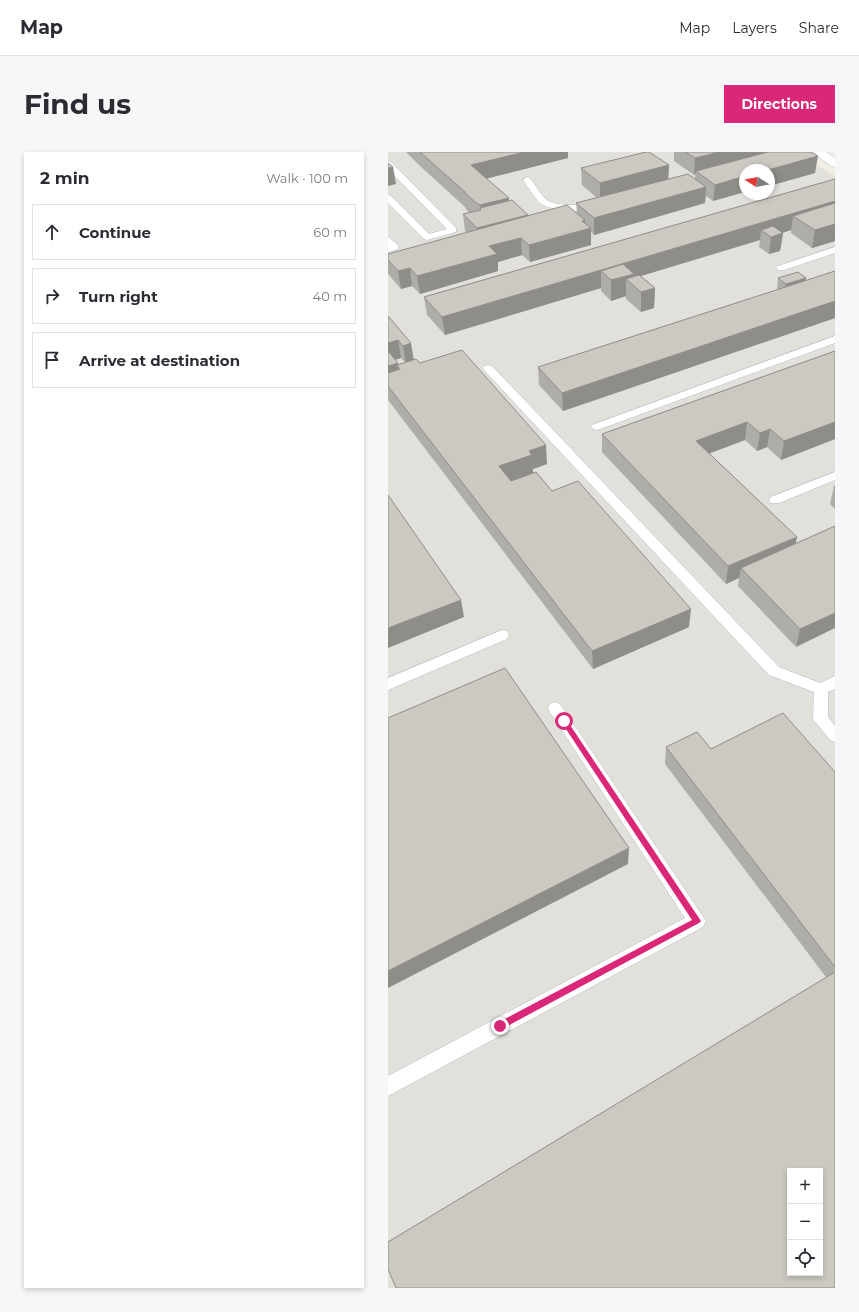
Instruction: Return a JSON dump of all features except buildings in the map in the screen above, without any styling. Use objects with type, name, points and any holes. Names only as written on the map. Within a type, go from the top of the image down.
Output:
[{"type":"main road","points":[[818,152],[835,163]]},
{"type":"lane","points":[[388,164],[453,230],[427,237],[388,198]]},
{"type":"lane","points":[[527,180],[544,202],[567,209],[605,204]]},
{"type":"lane","points":[[395,188],[408,184]]},
{"type":"lane","points":[[388,240],[395,247],[388,249]]},
{"type":"lane","points":[[782,268],[835,250]]},
{"type":"lane","points":[[596,427],[835,339]]},
{"type":"lane","points":[[488,368],[774,671],[821,689],[835,682]]},
{"type":"lane","points":[[775,500],[835,476]]},
{"type":"lane","points":[[388,684],[502,635]]},
{"type":"lane","points":[[821,689],[820,719],[835,736]]},
{"type":"lane","points":[[388,1086],[697,921],[555,708]]},
{"type":"shaded area","points":[[388,152],[795,152],[835,176],[835,1288],[388,1288]]},
{"type":"route","points":[[500,1026],[697,921],[564,721]]}]
